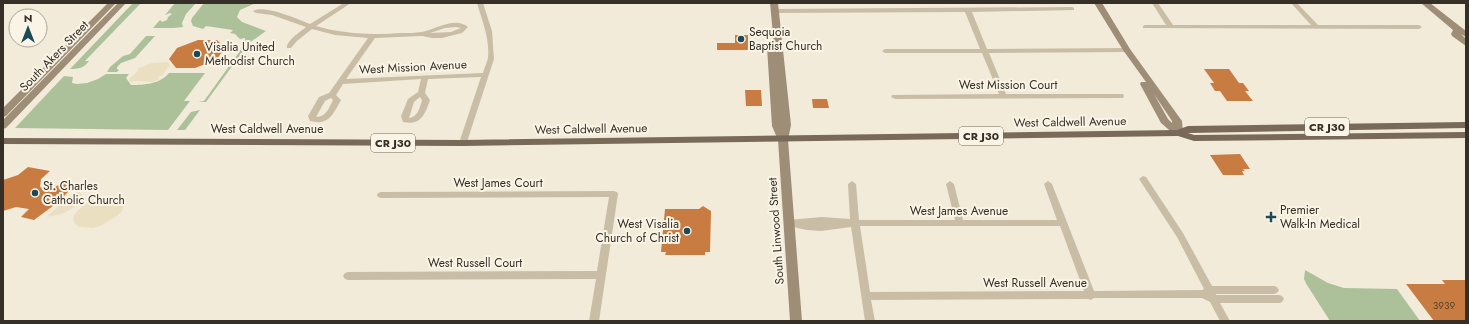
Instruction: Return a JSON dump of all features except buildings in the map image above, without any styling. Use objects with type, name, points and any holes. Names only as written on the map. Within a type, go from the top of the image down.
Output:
[{"type":"main road","name":"West Caldwell Avenue","points":[[1178,133],[1188,129],[1466,125]]},
{"type":"main road","points":[[1322,135],[1323,132],[1328,131],[1397,130],[1410,126]]},
{"type":"main road","name":"West Caldwell Avenue","points":[[3,141],[463,144],[1178,133],[1194,138],[1466,134]]},
{"type":"street","name":"South Akers Street","points":[[3,114],[112,3]]},
{"type":"street","name":"South Akers Street","points":[[3,126],[122,3]]},
{"type":"street","points":[[289,47],[295,38],[348,3]]},
{"type":"street","points":[[463,144],[491,59],[489,31],[480,3]]},
{"type":"street","name":"South Linwood Street","points":[[768,3],[777,126],[783,140]]},
{"type":"street","points":[[1098,3],[1127,50],[1177,121],[1178,133]]},
{"type":"street","points":[[1155,3],[1172,27]]},
{"type":"street","points":[[1294,3],[1316,27]]},
{"type":"street","points":[[1425,3],[1457,30],[1466,34]]},
{"type":"street","points":[[774,6],[968,10],[1072,9]]},
{"type":"street","name":"South Linwood Street","points":[[774,6],[786,125],[783,140],[796,321]]},
{"type":"street","points":[[968,10],[1003,96]]},
{"type":"street","points":[[256,11],[268,11],[311,27],[338,34],[372,37],[424,34],[437,36],[460,31],[465,27],[462,25],[436,28],[424,34]]},
{"type":"street","points":[[1145,27],[1419,27]]},
{"type":"street","points":[[1457,30],[1455,34],[1466,43]]},
{"type":"street","points":[[332,95],[372,37]]},
{"type":"street","points":[[885,51],[1127,50]]},
{"type":"street","name":"West Mission Avenue","points":[[340,82],[486,75]]},
{"type":"street","points":[[421,93],[425,77]]},
{"type":"street","name":"West Mission Court","points":[[895,97],[1120,96]]},
{"type":"street","points":[[1143,179],[1180,235],[1209,295],[1225,321]]},
{"type":"street","points":[[852,184],[855,223],[870,321]]},
{"type":"street","points":[[950,184],[960,223]]},
{"type":"street","points":[[1048,184],[1091,296]]},
{"type":"street","name":"West James Court","points":[[381,195],[614,194],[602,275]]},
{"type":"street","name":"West James Avenue","points":[[788,223],[806,227],[839,227],[855,223],[1063,223]]},
{"type":"street","points":[[594,321],[602,275]]},
{"type":"street","name":"West Russell Court","points":[[348,276],[602,275]]},
{"type":"street","name":"West Russell Avenue","points":[[1209,295],[1274,290]]},
{"type":"street","name":"West Russell Avenue","points":[[866,296],[1209,295],[1279,299]]},
{"type":"green space","points":[[133,3],[141,3],[85,61],[89,61],[81,68],[70,69]]},
{"type":"green space","points":[[175,3],[196,3],[186,14],[182,23],[183,27],[153,28],[160,20],[162,22],[167,20],[172,14],[170,13],[165,15]]},
{"type":"green space","points":[[204,3],[256,3],[240,10],[237,17],[242,22],[266,31],[249,43],[206,102],[198,102],[204,101],[245,44],[245,38],[240,39],[235,34],[230,33],[233,30],[206,26],[203,29],[193,26],[191,21],[192,18]]},
{"type":"green space","points":[[146,36],[155,36],[135,58],[121,63],[117,67],[119,70],[117,72],[107,72],[110,67],[123,56],[130,54]]},
{"type":"green space","points":[[169,73],[205,73],[184,101],[190,101],[168,130],[15,128],[64,76],[73,77],[72,83],[77,84],[87,83],[106,74],[129,74],[126,78],[131,85],[136,85],[156,82],[161,80]]},
{"type":"green space","points":[[200,110],[185,130],[177,130],[191,112]]},
{"type":"green space","points":[[1305,270],[1328,283],[1344,288],[1397,289],[1420,321],[1330,321],[1304,279]]},
{"type":"shaded area","points":[[168,62],[170,66],[163,75],[158,77],[159,79],[153,82],[131,82],[129,79],[139,68],[152,63]]},
{"type":"shaded area","points":[[78,190],[82,195],[82,198],[73,208],[62,214],[46,217]]},
{"type":"shaded area","points":[[108,196],[121,197],[124,201],[122,211],[117,216],[102,225],[93,228],[79,227],[75,224],[73,220],[74,215],[78,210],[92,200]]},
{"type":"place","name":"Sequoia Baptist Church","points":[[741,39]]},
{"type":"place","name":"Visalia United Methodist Church","points":[[197,54]]},
{"type":"place","name":"St. Charles Catholic Church","points":[[35,193]]},
{"type":"place","name":"Premier Walk-In Medical","points":[[1271,217]]},
{"type":"place","name":"West Visalia Church of Christ","points":[[687,231]]}]
